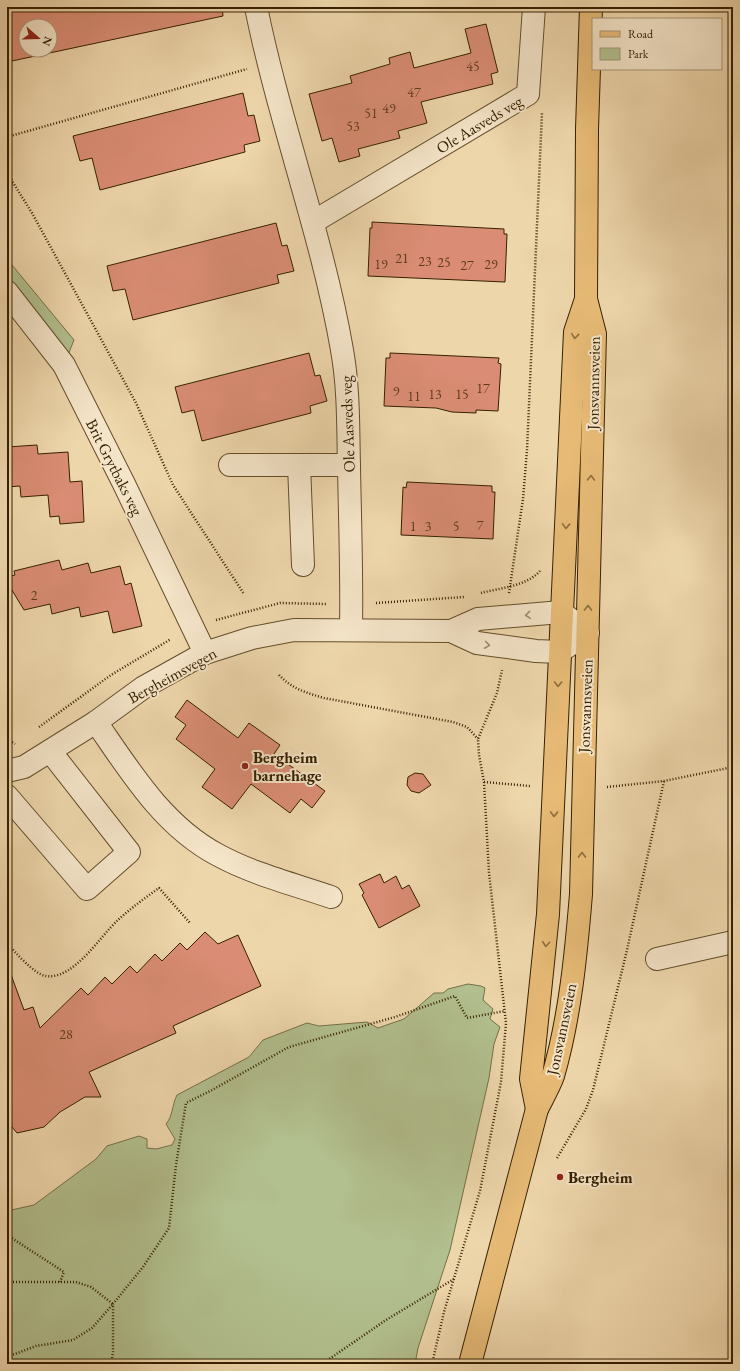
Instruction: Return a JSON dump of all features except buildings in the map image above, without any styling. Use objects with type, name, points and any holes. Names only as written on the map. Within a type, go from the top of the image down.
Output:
[{"type":"main road","name":"Jonsvannsveien","points":[[470,1364],[537,1109],[552,1077],[575,962],[581,894],[595,334],[586,299],[587,129],[591,7]]},
{"type":"main road","name":"Jonsvannsveien","points":[[537,1109],[531,1079],[548,914],[574,332],[586,299]]},
{"type":"street","name":"Ole Aasveds veg","points":[[256,7],[268,63],[313,222],[342,350],[347,384],[349,429],[352,564],[351,630]]},
{"type":"street","name":"Ole Aasveds veg","points":[[313,222],[528,94],[534,7]]},
{"type":"street","name":"Brit Grytbaks veg","points":[[7,292],[64,365],[124,484],[205,653]]},
{"type":"street","points":[[230,465],[349,465]]},
{"type":"street","points":[[299,465],[303,565]]},
{"type":"street","points":[[559,652],[588,633],[561,612]]},
{"type":"street","name":"Bergheimsvegen","points":[[451,631],[478,619],[561,612]]},
{"type":"street","name":"Bergheimsvegen","points":[[7,771],[24,767],[96,722],[144,687],[205,653],[252,638],[294,630],[451,631],[477,643],[536,651],[559,652]]},
{"type":"street","points":[[96,722],[136,780],[157,806],[183,831],[217,854],[257,873],[331,897]]},
{"type":"street","points":[[7,796],[87,889],[130,852],[50,751]]},
{"type":"street","points":[[657,958],[733,942]]},
{"type":"path","points":[[7,137],[268,63]]},
{"type":"path","points":[[508,596],[522,499],[527,450],[542,108]]},
{"type":"path","points":[[7,168],[12,181],[32,213],[136,403],[173,485],[244,594]]},
{"type":"path","points":[[7,223],[12,181]]},
{"type":"path","points":[[432,1364],[454,1279],[480,1191],[495,1120],[501,1082],[506,1023],[489,873],[484,782],[479,755],[478,739],[498,693],[502,668]]},
{"type":"path","points":[[279,675],[289,685],[304,692],[324,698],[453,722],[467,727],[478,739]]},
{"type":"path","points":[[605,787],[664,781],[733,767]]},
{"type":"path","points":[[557,1158],[586,1109],[593,1090],[626,958],[664,781]]},
{"type":"path","points":[[484,782],[536,787]]},
{"type":"path","points":[[7,943],[44,976],[54,976],[70,970],[88,953],[118,920],[159,888],[190,923]]},
{"type":"path","points":[[7,1357],[36,1346],[73,1340],[92,1328],[143,1267],[169,1228],[176,1165],[186,1103],[289,1047],[395,1017],[455,996],[467,1018],[505,1011]]},
{"type":"path","points":[[7,1235],[64,1272],[60,1282]]},
{"type":"path","points":[[322,1364],[386,1320],[454,1279]]},
{"type":"path","points":[[7,1282],[76,1282],[91,1287],[113,1304]]},
{"type":"path","points":[[111,1364],[113,1352],[113,1304]]},
{"type":"green space","points":[[7,259],[74,340],[64,365],[7,292]]},
{"type":"green space","points":[[468,984],[485,988],[483,1000],[493,1009],[490,1019],[500,1027],[494,1044],[489,1078],[450,1250],[418,1348],[415,1364],[7,1364],[7,1211],[34,1205],[96,1159],[107,1146],[139,1136],[147,1139],[147,1148],[156,1149],[172,1145],[175,1139],[166,1124],[170,1118],[177,1095],[249,1057],[263,1040],[307,1023],[319,1026],[367,1022],[378,1028],[404,1019],[434,993],[443,993],[448,989]]},
{"type":"place","name":"Bergheim barnehage","points":[[245,766]]},
{"type":"place","name":"Bergheim","points":[[560,1177]]}]
